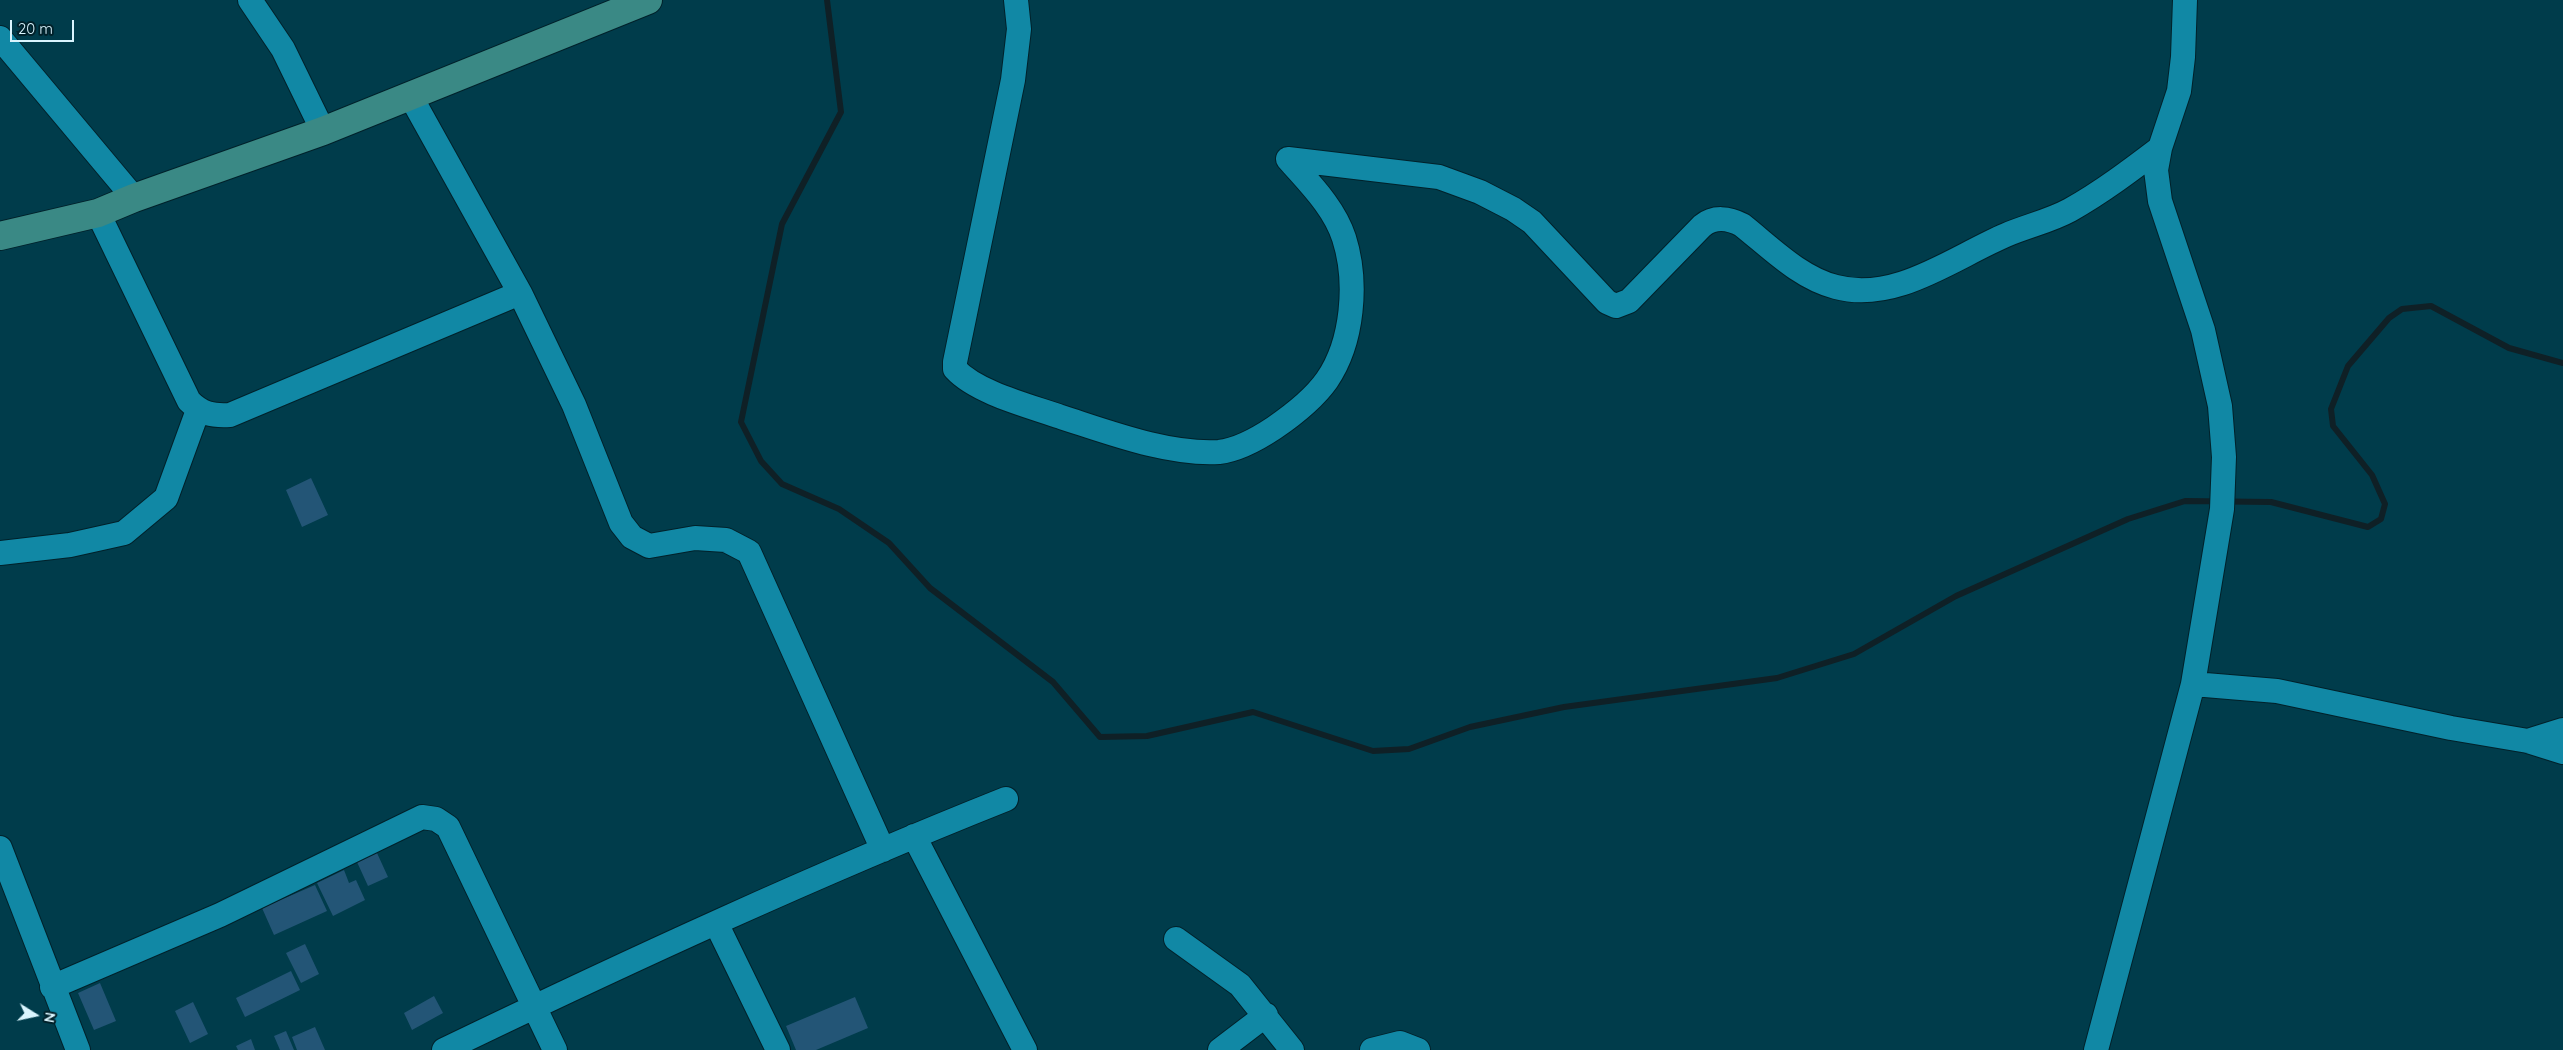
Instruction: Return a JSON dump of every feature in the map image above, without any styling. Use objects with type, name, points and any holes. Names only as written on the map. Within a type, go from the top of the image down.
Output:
[{"type":"street","points":[[250,0],[283,49],[323,131]]},
{"type":"street","points":[[0,236],[98,213],[134,198],[323,131],[411,97],[648,0]]},
{"type":"street","points":[[1016,0],[1019,29],[1013,80],[1000,150],[956,353],[955,369],[969,380],[1000,395],[1053,414],[1116,435],[1182,450],[1220,452],[1244,444],[1268,432],[1297,412],[1326,381],[1339,357],[1348,325],[1352,286],[1344,238],[1329,206],[1288,159],[1439,177],[1480,192],[1513,209],[1532,222],[1607,302],[1616,306],[1629,301],[1709,220],[1721,219],[1733,220],[1742,225],[1794,267],[1819,281],[1837,288],[1866,290],[1892,287],[1916,278],[2005,236],[2068,211],[2108,187],[2160,148]]},
{"type":"street","points":[[2096,1050],[2193,684],[2217,549],[2224,457],[2220,406],[2203,330],[2160,201],[2156,170],[2160,148],[2179,91],[2183,57],[2185,0]]},
{"type":"street","points":[[0,38],[134,198]]},
{"type":"street","points":[[411,97],[520,293],[574,405],[621,523],[632,537],[649,546],[695,538],[726,540],[749,552],[884,850]]},
{"type":"street","points":[[98,213],[188,401],[198,410],[213,416],[230,415],[520,293]]},
{"type":"street","points":[[0,553],[70,545],[124,533],[166,498],[198,410]]},
{"type":"street","points":[[2193,684],[2277,691],[2451,728],[2528,741],[2563,752]]},
{"type":"street","points":[[2528,741],[2563,730]]},
{"type":"street","points":[[444,1050],[716,923],[914,836],[1006,799]]},
{"type":"street","points":[[52,987],[220,914],[422,817],[436,819],[448,827],[555,1050]]},
{"type":"street","points":[[914,836],[1025,1050]]},
{"type":"street","points":[[0,848],[52,987],[78,1050]]},
{"type":"street","points":[[716,923],[778,1050]]},
{"type":"street","points":[[1176,939],[1240,985],[1266,1015],[1292,1050]]},
{"type":"street","points":[[1220,1050],[1266,1015]]},
{"type":"street","points":[[1372,1050],[1400,1043],[1418,1050]]},
{"type":"building","points":[[311,478],[328,515],[302,527],[286,490]]},
{"type":"building","points":[[377,853],[388,877],[368,886],[357,862]]},
{"type":"building","points":[[344,870],[349,883],[356,880],[365,900],[333,916],[317,883]]},
{"type":"building","points":[[315,885],[327,911],[274,935],[262,908]]},
{"type":"building","points":[[305,944],[319,974],[301,983],[286,953]]},
{"type":"building","points":[[291,971],[300,990],[245,1017],[236,998]]},
{"type":"building","points":[[100,983],[116,1021],[94,1030],[78,993]]},
{"type":"building","points":[[434,996],[443,1013],[412,1030],[404,1013]]},
{"type":"building","points":[[855,997],[868,1028],[816,1050],[796,1050],[786,1026]]},
{"type":"building","points":[[193,1002],[208,1034],[190,1043],[175,1011]]},
{"type":"building","points":[[315,1027],[325,1050],[297,1050],[292,1037]]},
{"type":"building","points":[[286,1031],[294,1050],[280,1050],[274,1036]]},
{"type":"building","points":[[251,1039],[255,1050],[238,1050],[236,1046]]},
{"type":"waterway","points":[[827,0],[841,112],[782,224],[741,422],[761,461],[782,484],[839,509],[889,543],[930,588],[1053,682],[1100,737],[1147,736],[1253,712],[1373,751],[1409,749],[1470,727],[1564,707],[1777,678],[1854,654],[1956,596],[2128,519],[2185,501],[2271,502],[2368,527],[2381,519],[2385,504],[2372,475],[2333,426],[2331,409],[2348,366],[2389,318],[2402,309],[2431,306],[2509,348],[2563,363]]}]
